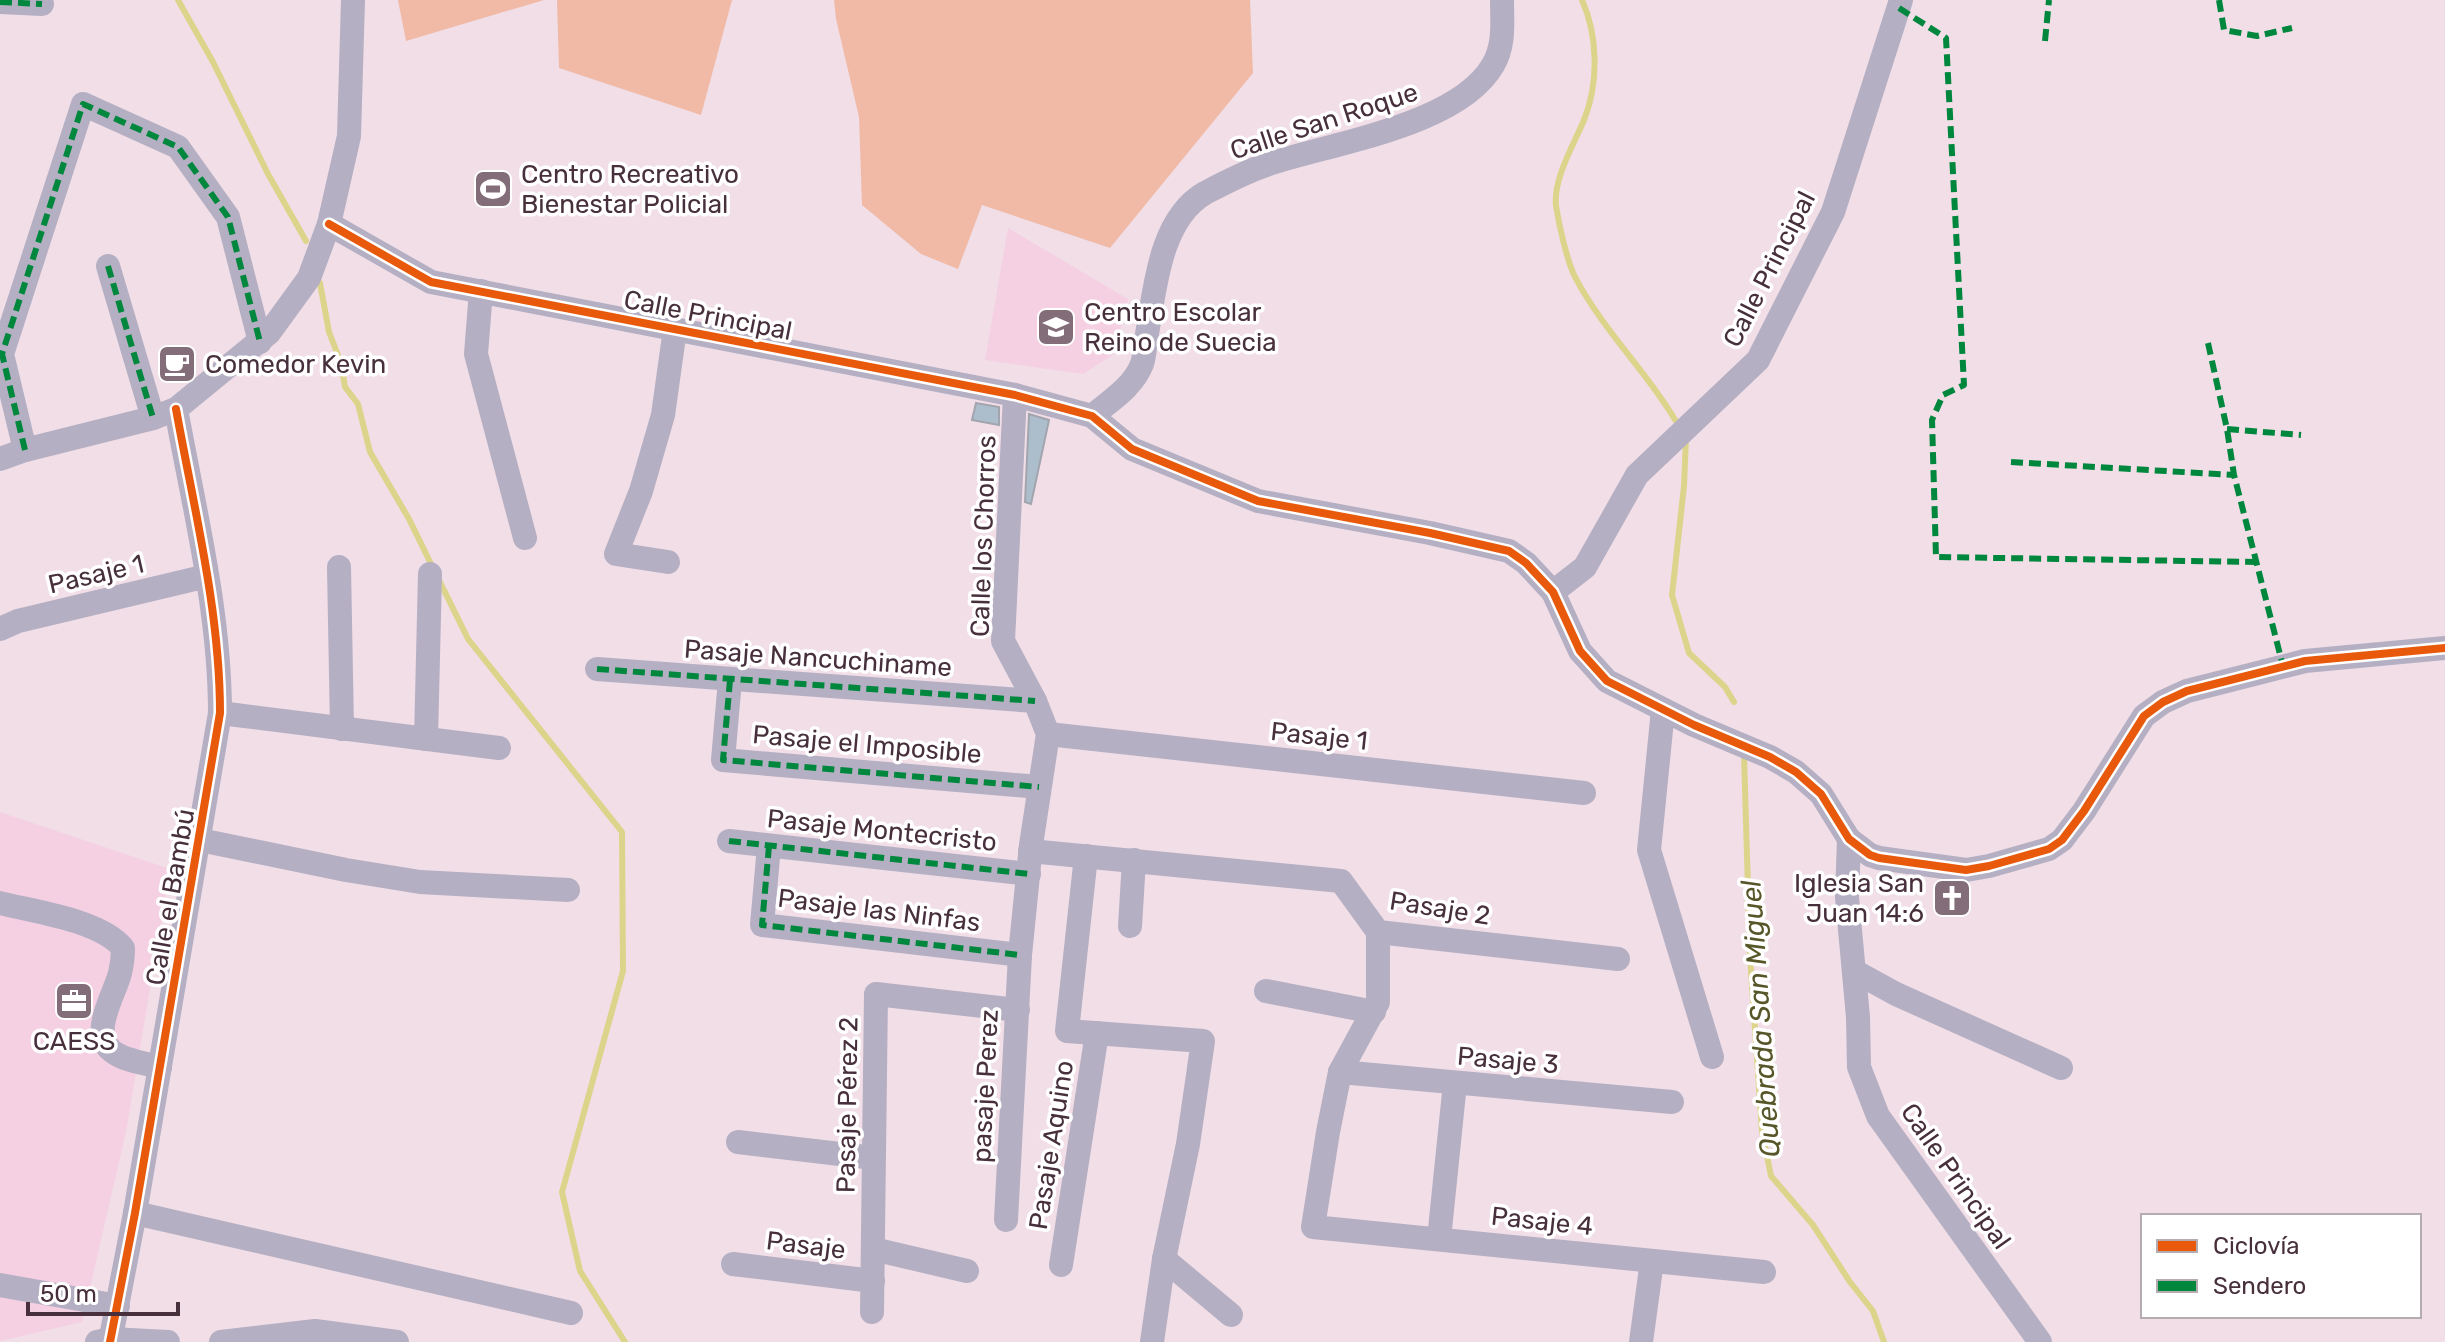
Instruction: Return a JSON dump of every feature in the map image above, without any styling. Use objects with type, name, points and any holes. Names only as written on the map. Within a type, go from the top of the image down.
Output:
[{"type":"street","points":[[0,459],[165,414],[260,342],[309,278],[329,224],[349,136],[353,0]]},
{"type":"street","name":"Calle San Roque","points":[[1092,416],[1130,383],[1142,364],[1160,265],[1181,214],[1202,195],[1263,166],[1412,121],[1458,101],[1475,88],[1495,62],[1503,40],[1502,0]]},
{"type":"street","name":"Calle Principal","points":[[1553,592],[1585,567],[1637,475],[1758,360],[1833,212],[1901,0]]},
{"type":"street","points":[[0,2],[42,4]]},
{"type":"street","points":[[25,450],[2,354],[83,104],[178,147],[228,217],[260,342]]},
{"type":"street","name":"Calle Principal","points":[[329,224],[431,282],[1015,395],[1092,416]]},
{"type":"street","name":"Calle el Bambú","points":[[105,1341],[118,1306],[220,713],[220,672],[207,576],[165,414],[108,266]]},
{"type":"street","points":[[481,291],[476,354],[525,538]]},
{"type":"street","points":[[668,562],[616,554],[641,491],[663,415],[675,329]]},
{"type":"street","name":"Calle los Chorros","points":[[1015,395],[1003,641],[1035,701],[1048,734]]},
{"type":"street","points":[[1092,416],[1132,449],[1258,501],[1509,551],[1526,563],[1553,592],[1580,651],[1607,681],[1796,772],[1821,794],[1849,839],[1879,858],[1966,870],[2049,849],[2062,840],[2084,811],[2144,716],[2163,702],[2187,691],[2305,661],[2445,648]]},
{"type":"street","points":[[339,567],[342,729]]},
{"type":"street","points":[[426,739],[430,574]]},
{"type":"street","name":"Pasaje 1","points":[[0,629],[18,621],[207,576]]},
{"type":"street","name":"Pasaje Nancuchiname","points":[[597,669],[1035,701]]},
{"type":"street","name":"Pasaje el Imposible","points":[[730,680],[723,760],[1039,787]]},
{"type":"street","points":[[1663,710],[1649,850],[1712,1057]]},
{"type":"street","points":[[220,713],[499,748]]},
{"type":"street","points":[[1020,955],[1048,734]]},
{"type":"street","name":"Pasaje 1","points":[[1048,734],[1584,793]]},
{"type":"street","name":"Calle Principal","points":[[1849,839],[1847,897],[1859,1067],[1878,1116],[2040,1342]]},
{"type":"street","points":[[200,840],[420,882],[568,890]]},
{"type":"street","name":"Pasaje Montecristo","points":[[729,841],[1030,863]]},
{"type":"street","name":"Pasaje las Ninfas","points":[[769,846],[762,925],[1020,955]]},
{"type":"street","points":[[1086,856],[1067,1031],[1203,1041],[1188,1144],[1164,1259],[1152,1342]]},
{"type":"street","name":"Pasaje 2","points":[[1030,863],[1086,856],[1341,881],[1378,932],[1618,959]]},
{"type":"street","points":[[1130,926],[1134,860]]},
{"type":"street","points":[[0,903],[82,924],[115,938],[123,948],[121,972],[105,1016],[104,1040],[110,1050],[122,1056],[160,1067]]},
{"type":"street","points":[[1340,1072],[1378,1002],[1378,932]]},
{"type":"street","name":"pasaje Perez","points":[[1006,1220],[1020,955]]},
{"type":"street","points":[[1854,971],[1896,994],[2061,1068]]},
{"type":"street","points":[[1266,991],[1374,1012]]},
{"type":"street","name":"Pasaje Pérez 2","points":[[872,1312],[876,994],[1018,1010]]},
{"type":"street","name":"Pasaje Aquino","points":[[1061,1265],[1097,1033]]},
{"type":"street","name":"Pasaje 3","points":[[1340,1072],[1672,1102]]},
{"type":"street","name":"Pasaje 4","points":[[1340,1072],[1313,1227],[1764,1272]]},
{"type":"street","points":[[1439,1239],[1455,1083]]},
{"type":"street","points":[[738,1142],[874,1158]]},
{"type":"street","points":[[135,1213],[571,1313]]},
{"type":"street","points":[[873,1249],[967,1271]]},
{"type":"street","points":[[1164,1259],[1231,1315]]},
{"type":"street","points":[[1641,1342],[1652,1261]]},
{"type":"street","name":"Pasaje","points":[[733,1264],[873,1281]]},
{"type":"street","points":[[0,1285],[118,1306]]},
{"type":"street","points":[[221,1342],[315,1331],[397,1342]]},
{"type":"street","points":[[105,1341],[168,1342]]},
{"type":"shaded area","points":[[398,0],[544,0],[406,41]]},
{"type":"shaded area","points":[[557,0],[732,0],[701,115],[559,68]]},
{"type":"shaded area","points":[[834,0],[1250,0],[1253,73],[1110,248],[982,205],[958,269],[921,254],[862,205],[859,117]]},
{"type":"shaded area","name":"Centro Escolar Reino de Suecia","points":[[1008,228],[1128,299],[1114,354],[1083,374],[985,360]]},
{"type":"shaded area","name":"CAESS","points":[[0,812],[170,869],[126,1132],[82,1322],[0,1341]]},
{"type":"building","points":[[976,403],[999,407],[999,425],[972,420]]},
{"type":"building","points":[[1029,414],[1049,420],[1031,504],[1025,502]]},
{"type":"waterway","points":[[178,0],[306,241]]},
{"type":"waterway","name":"Quebrada San Miguel","points":[[1582,0],[1594,44],[1594,75],[1589,106],[1558,185],[1556,206],[1561,233],[1572,270],[1587,297],[1680,428]]},
{"type":"waterway","points":[[320,283],[329,332],[341,363],[345,387],[358,404],[370,452],[434,570]]},
{"type":"waterway","name":"Quebrada San Miguel","points":[[1686,438],[1672,595],[1689,653],[1725,687],[1734,702]]},
{"type":"waterway","points":[[439,580],[468,639],[622,832],[623,971],[562,1192],[580,1271],[625,1342]]},
{"type":"waterway","name":"Quebrada San Miguel","points":[[1744,755],[1750,956],[1762,1131],[1771,1176],[1813,1225],[1873,1311],[1884,1342]]},
{"type":"marked path","points":[[2045,41],[2049,0]]},
{"type":"marked path","points":[[2219,0],[2224,30],[2257,36],[2292,28]]},
{"type":"marked path","points":[[0,2],[42,4]]},
{"type":"marked path","points":[[1899,8],[1946,38],[1964,385],[1943,395],[1932,420],[1936,557],[2257,562]]},
{"type":"marked path","points":[[25,450],[2,354],[83,104],[178,147],[228,217],[260,342]]},
{"type":"marked path","points":[[108,266],[153,418]]},
{"type":"marked path","points":[[2208,343],[2234,475],[2283,666]]},
{"type":"marked path","points":[[2227,429],[2301,435]]},
{"type":"marked path","points":[[2011,462],[2234,475]]},
{"type":"marked path","points":[[597,669],[1035,701]]},
{"type":"marked path","points":[[730,680],[723,760],[1039,787]]},
{"type":"marked path","points":[[729,841],[1029,874]]},
{"type":"marked path","points":[[769,846],[762,925],[1020,955]]},
{"type":"cycle path","points":[[329,224],[431,282],[1015,395],[1092,416],[1132,449],[1258,501],[1509,551],[1526,563],[1553,592],[1580,651],[1607,681],[1796,772],[1821,794],[1849,839],[1879,858],[1966,870],[2049,849],[2062,840],[2084,811],[2144,716],[2163,702],[2187,691],[2305,661],[2445,648]]},
{"type":"cycle path","points":[[110,1342],[135,1213],[220,713],[211,598],[176,409]]},
{"type":"place","name":"Centro Recreativo Bienestar Policial","points":[[493,189]]},
{"type":"place","name":"Centro Escolar Reino de Suecia","points":[[1056,327]]},
{"type":"place","name":"Comedor Kevin","points":[[177,364]]},
{"type":"place","name":"Iglesia San Juan 14:6","points":[[1952,898]]},
{"type":"place","name":"CAESS","points":[[74,1001]]}]
